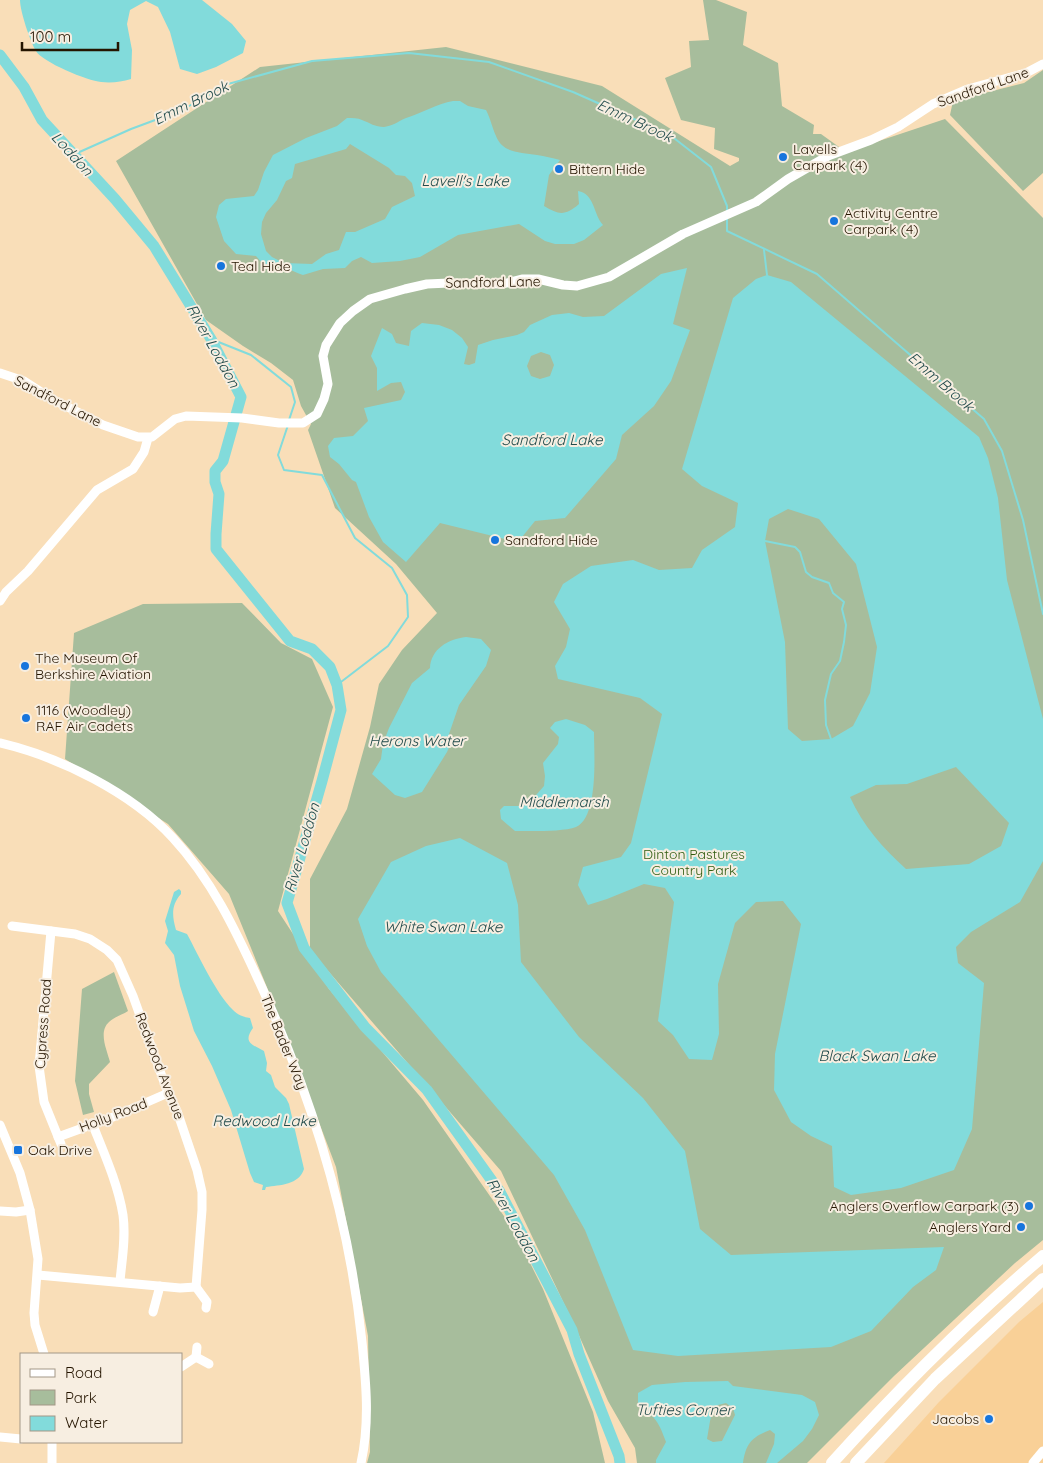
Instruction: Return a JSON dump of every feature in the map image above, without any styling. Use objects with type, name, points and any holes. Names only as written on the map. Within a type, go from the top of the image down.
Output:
[{"type":"highway","points":[[832,1463],[931,1358],[1043,1256]]},
{"type":"highway","points":[[856,1463],[935,1379],[1043,1278]]},
{"type":"street","name":"Sandford Lane","points":[[0,373],[24,381],[52,399],[103,425],[138,437],[148,438],[176,419],[186,416],[242,418],[299,424],[310,420],[317,414],[324,399],[328,384],[323,356],[326,345],[340,324],[353,310],[370,300],[427,284],[449,282],[503,284],[522,279],[538,278],[563,285],[577,286],[609,277],[683,234],[756,202],[816,162],[898,127],[933,104],[968,89],[1026,73],[1043,64]]},
{"type":"street","points":[[0,601],[97,490],[133,469],[144,452],[148,438]]},
{"type":"street","name":"The Bader Way","points":[[0,743],[64,764],[121,795],[146,813],[174,839],[202,874],[245,950],[296,1068],[314,1117],[334,1183],[356,1291],[363,1352],[367,1413],[361,1463]]},
{"type":"street","name":"Redwood Avenue","points":[[12,926],[75,934],[90,939],[107,950],[117,960],[133,996],[168,1093],[191,1148],[202,1192],[196,1287]]},
{"type":"street","name":"Cypress Road","points":[[51,931],[39,1066],[44,1102],[59,1141]]},
{"type":"street","name":"Holly Road","points":[[59,1141],[92,1123],[113,1117],[168,1093]]},
{"type":"street","points":[[92,1123],[112,1173],[123,1216],[120,1281]]},
{"type":"street","points":[[0,1125],[20,1173],[30,1210],[38,1259],[38,1275],[34,1297],[35,1325],[44,1353]]},
{"type":"street","points":[[0,1211],[16,1212],[30,1210]]},
{"type":"street","points":[[38,1275],[160,1286],[196,1287],[207,1302],[206,1308]]},
{"type":"street","points":[[153,1312],[160,1286]]},
{"type":"street","points":[[196,1357],[197,1347]]},
{"type":"street","points":[[196,1357],[209,1364]]},
{"type":"street","points":[[182,1366],[196,1357]]},
{"type":"street","points":[[0,1437],[20,1439]]},
{"type":"street","points":[[52,1443],[52,1463]]},
{"type":"street","points":[[1033,1463],[1043,1451]]},
{"type":"shaded area","points":[[1043,1302],[1043,1463],[884,1463],[939,1402],[1019,1322]]},
{"type":"green space","name":"Dinton Pastures Country Park","points":[[703,0],[716,0],[747,12],[743,45],[778,63],[782,106],[814,125],[813,134],[821,134],[846,152],[945,119],[1043,218],[1043,1240],[1015,1263],[894,1376],[807,1463],[637,1463],[635,1448],[608,1401],[501,1171],[310,950],[310,879],[347,809],[370,727],[379,684],[402,650],[437,613],[396,564],[335,508],[308,430],[311,424],[301,406],[293,380],[271,363],[206,320],[116,161],[260,67],[446,47],[602,86],[730,166],[739,161],[739,158],[714,149],[715,128],[681,120],[665,78],[691,67],[689,41],[709,40]]},
{"type":"green space","points":[[1043,70],[1043,173],[1023,191],[950,115],[953,101],[1024,83]]},
{"type":"green space","points":[[242,603],[281,643],[312,659],[333,707],[278,911],[329,989],[423,1100],[513,1229],[543,1289],[593,1412],[605,1463],[367,1463],[370,1452],[368,1336],[336,1167],[275,1007],[229,894],[168,824],[65,759],[74,633],[143,604]]},
{"type":"green space","points":[[114,972],[128,1011],[113,1019],[106,1026],[104,1041],[110,1062],[89,1084],[89,1094],[94,1112],[83,1115],[75,1081],[82,989]]},
{"type":"water","points":[[20,0],[202,0],[232,24],[246,41],[243,53],[216,67],[197,74],[180,69],[170,32],[158,7],[146,1],[130,10],[127,24],[132,50],[131,79],[116,82],[95,81],[66,70],[47,60],[36,51],[28,33]]},
{"type":"water","name":"Lavell's Lake","points":[[460,101],[468,106],[486,110],[499,142],[508,149],[560,160],[549,175],[544,206],[562,213],[570,211],[579,204],[578,191],[584,193],[591,200],[603,225],[584,240],[574,244],[555,244],[545,241],[519,224],[458,235],[420,257],[372,263],[361,257],[352,261],[345,268],[323,269],[303,275],[280,265],[263,264],[256,256],[236,254],[224,241],[216,217],[219,205],[226,199],[254,196],[273,155],[306,138],[337,126],[347,118],[359,119],[375,126],[384,127],[447,102]],"holes":[[[350,144],[389,168],[396,175],[405,176],[412,183],[415,196],[392,207],[385,219],[355,232],[346,232],[339,250],[326,254],[312,264],[284,263],[272,257],[266,251],[261,234],[262,222],[266,213],[277,200],[286,181],[292,178],[295,164],[346,149]]]},
{"type":"water","name":"Sandford Lake","points":[[687,268],[673,324],[690,330],[671,381],[654,406],[622,435],[616,459],[565,518],[535,521],[522,537],[509,540],[440,523],[406,562],[383,542],[369,517],[356,482],[330,457],[328,446],[334,438],[353,436],[368,421],[364,408],[401,400],[405,392],[401,382],[391,383],[377,391],[377,368],[371,356],[382,328],[392,334],[396,343],[409,346],[411,331],[422,323],[439,325],[452,330],[462,338],[468,347],[464,364],[469,365],[475,363],[478,345],[517,335],[524,332],[530,325],[552,315],[569,313],[583,317],[604,316],[661,274]],"holes":[[[541,352],[550,355],[554,365],[550,376],[540,379],[531,376],[527,366],[531,356]]]},
{"type":"water","name":"Black Swan Lake","points":[[767,275],[791,282],[979,437],[988,458],[998,498],[1007,580],[1043,719],[1043,861],[1020,902],[971,932],[956,947],[958,963],[984,983],[972,1129],[954,1170],[901,1188],[851,1195],[834,1187],[832,1146],[811,1136],[791,1122],[774,1090],[775,1054],[801,924],[783,901],[756,902],[735,923],[718,984],[719,1034],[712,1060],[689,1059],[673,1035],[658,1021],[674,902],[665,888],[644,884],[588,905],[578,885],[583,867],[621,857],[631,843],[662,714],[640,698],[558,679],[555,666],[566,647],[570,629],[554,602],[563,584],[591,566],[633,560],[659,570],[692,568],[702,550],[735,527],[738,503],[702,486],[682,469],[733,298],[756,279]],"holes":[[[788,509],[819,519],[856,564],[877,647],[870,693],[853,726],[831,739],[802,741],[788,729],[785,642],[765,541],[769,519]],[[956,767],[1009,823],[1001,846],[969,864],[906,869],[874,836],[861,818],[850,797],[876,785],[907,784]]]},
{"type":"water","name":"Herons Water","points":[[466,637],[481,639],[491,650],[486,666],[459,705],[449,734],[450,745],[422,792],[405,798],[395,795],[372,774],[381,759],[383,744],[389,728],[412,683],[430,668],[431,661],[437,650],[453,640]]},
{"type":"water","name":"Middlemarsh","points":[[566,719],[585,725],[594,732],[594,784],[589,811],[583,821],[570,829],[515,831],[501,819],[500,810],[504,806],[520,806],[529,803],[544,786],[543,763],[558,744],[559,737],[550,728],[555,722]]},
{"type":"water","name":"White Swan Lake","points":[[460,838],[507,863],[518,905],[521,962],[579,1037],[643,1098],[685,1151],[700,1229],[731,1255],[944,1247],[936,1270],[913,1287],[871,1331],[831,1347],[678,1356],[633,1350],[585,1230],[554,1175],[381,972],[367,946],[358,919],[391,862],[426,846]]},
{"type":"water","name":"Redwood Lake","points":[[179,889],[181,894],[175,902],[173,911],[176,930],[187,934],[208,974],[226,1002],[237,1013],[250,1018],[253,1028],[249,1040],[264,1051],[267,1063],[266,1071],[271,1075],[275,1087],[289,1104],[304,1169],[298,1178],[283,1185],[266,1187],[265,1190],[262,1190],[263,1185],[254,1182],[231,1110],[194,1031],[180,986],[174,955],[165,943],[168,931],[165,921],[174,892]]},
{"type":"water","name":"Tufties Corner","points":[[728,1381],[733,1386],[802,1395],[815,1402],[819,1415],[803,1441],[777,1463],[766,1463],[774,1444],[775,1434],[770,1430],[754,1438],[746,1450],[743,1463],[656,1463],[666,1442],[656,1421],[649,1413],[638,1406],[638,1393],[652,1385]],"holes":[[[726,1403],[733,1408],[735,1415],[722,1441],[713,1442],[707,1439],[712,1413],[718,1405]]]},
{"type":"waterway","name":"Emm Brook","points":[[75,154],[131,129],[182,110],[228,84],[312,61],[409,53],[489,62],[573,92],[670,135],[711,167],[727,206],[727,212]]},
{"type":"waterway","name":"River Loddon","points":[[0,55],[24,87],[42,120],[115,199],[154,246],[211,339],[241,397],[223,461],[215,471],[215,482],[219,494],[216,549],[290,641],[312,649],[330,667],[337,685],[341,710],[287,903],[304,948],[365,1027],[427,1090],[500,1192],[572,1330],[579,1354],[619,1456],[620,1463]]},
{"type":"waterway","name":"Emm Brook","points":[[727,217],[727,231],[817,274],[984,419],[1002,451],[1023,520],[1043,614]]},
{"type":"waterway","points":[[764,250],[767,275]]},
{"type":"waterway","points":[[211,339],[251,355],[291,387],[295,402],[289,420]]},
{"type":"waterway","points":[[288,425],[278,455],[284,470],[322,475],[355,538],[392,568],[407,595],[408,617],[388,646],[337,685]]},
{"type":"waterway","points":[[765,541],[795,547],[800,552],[806,572],[812,577],[829,583],[833,593],[844,602],[842,609],[846,625],[844,642],[840,661],[831,674],[825,700],[826,725],[831,739]]},
{"type":"place","name":"Lavells Carpark (4)","points":[[783,157]]},
{"type":"place","name":"Bittern Hide","points":[[559,169]]},
{"type":"place","name":"Activity Centre Carpark (4)","points":[[834,221]]},
{"type":"place","name":"Teal Hide","points":[[221,266]]},
{"type":"place","name":"Sandford Hide","points":[[495,540]]},
{"type":"place","name":"The Museum Of Berkshire Aviation","points":[[25,666]]},
{"type":"place","name":"1116 (Woodley) RAF Air Cadets","points":[[26,718]]},
{"type":"place","name":"Oak Drive","points":[[18,1150]]},
{"type":"place","name":"Anglers Overflow Carpark (3)","points":[[1029,1206]]},
{"type":"place","name":"Anglers Yard","points":[[1021,1227]]},
{"type":"place","name":"Jacobs","points":[[989,1419]]},
{"type":"water label","name":"Loddon","points":[[72,154]]}]
